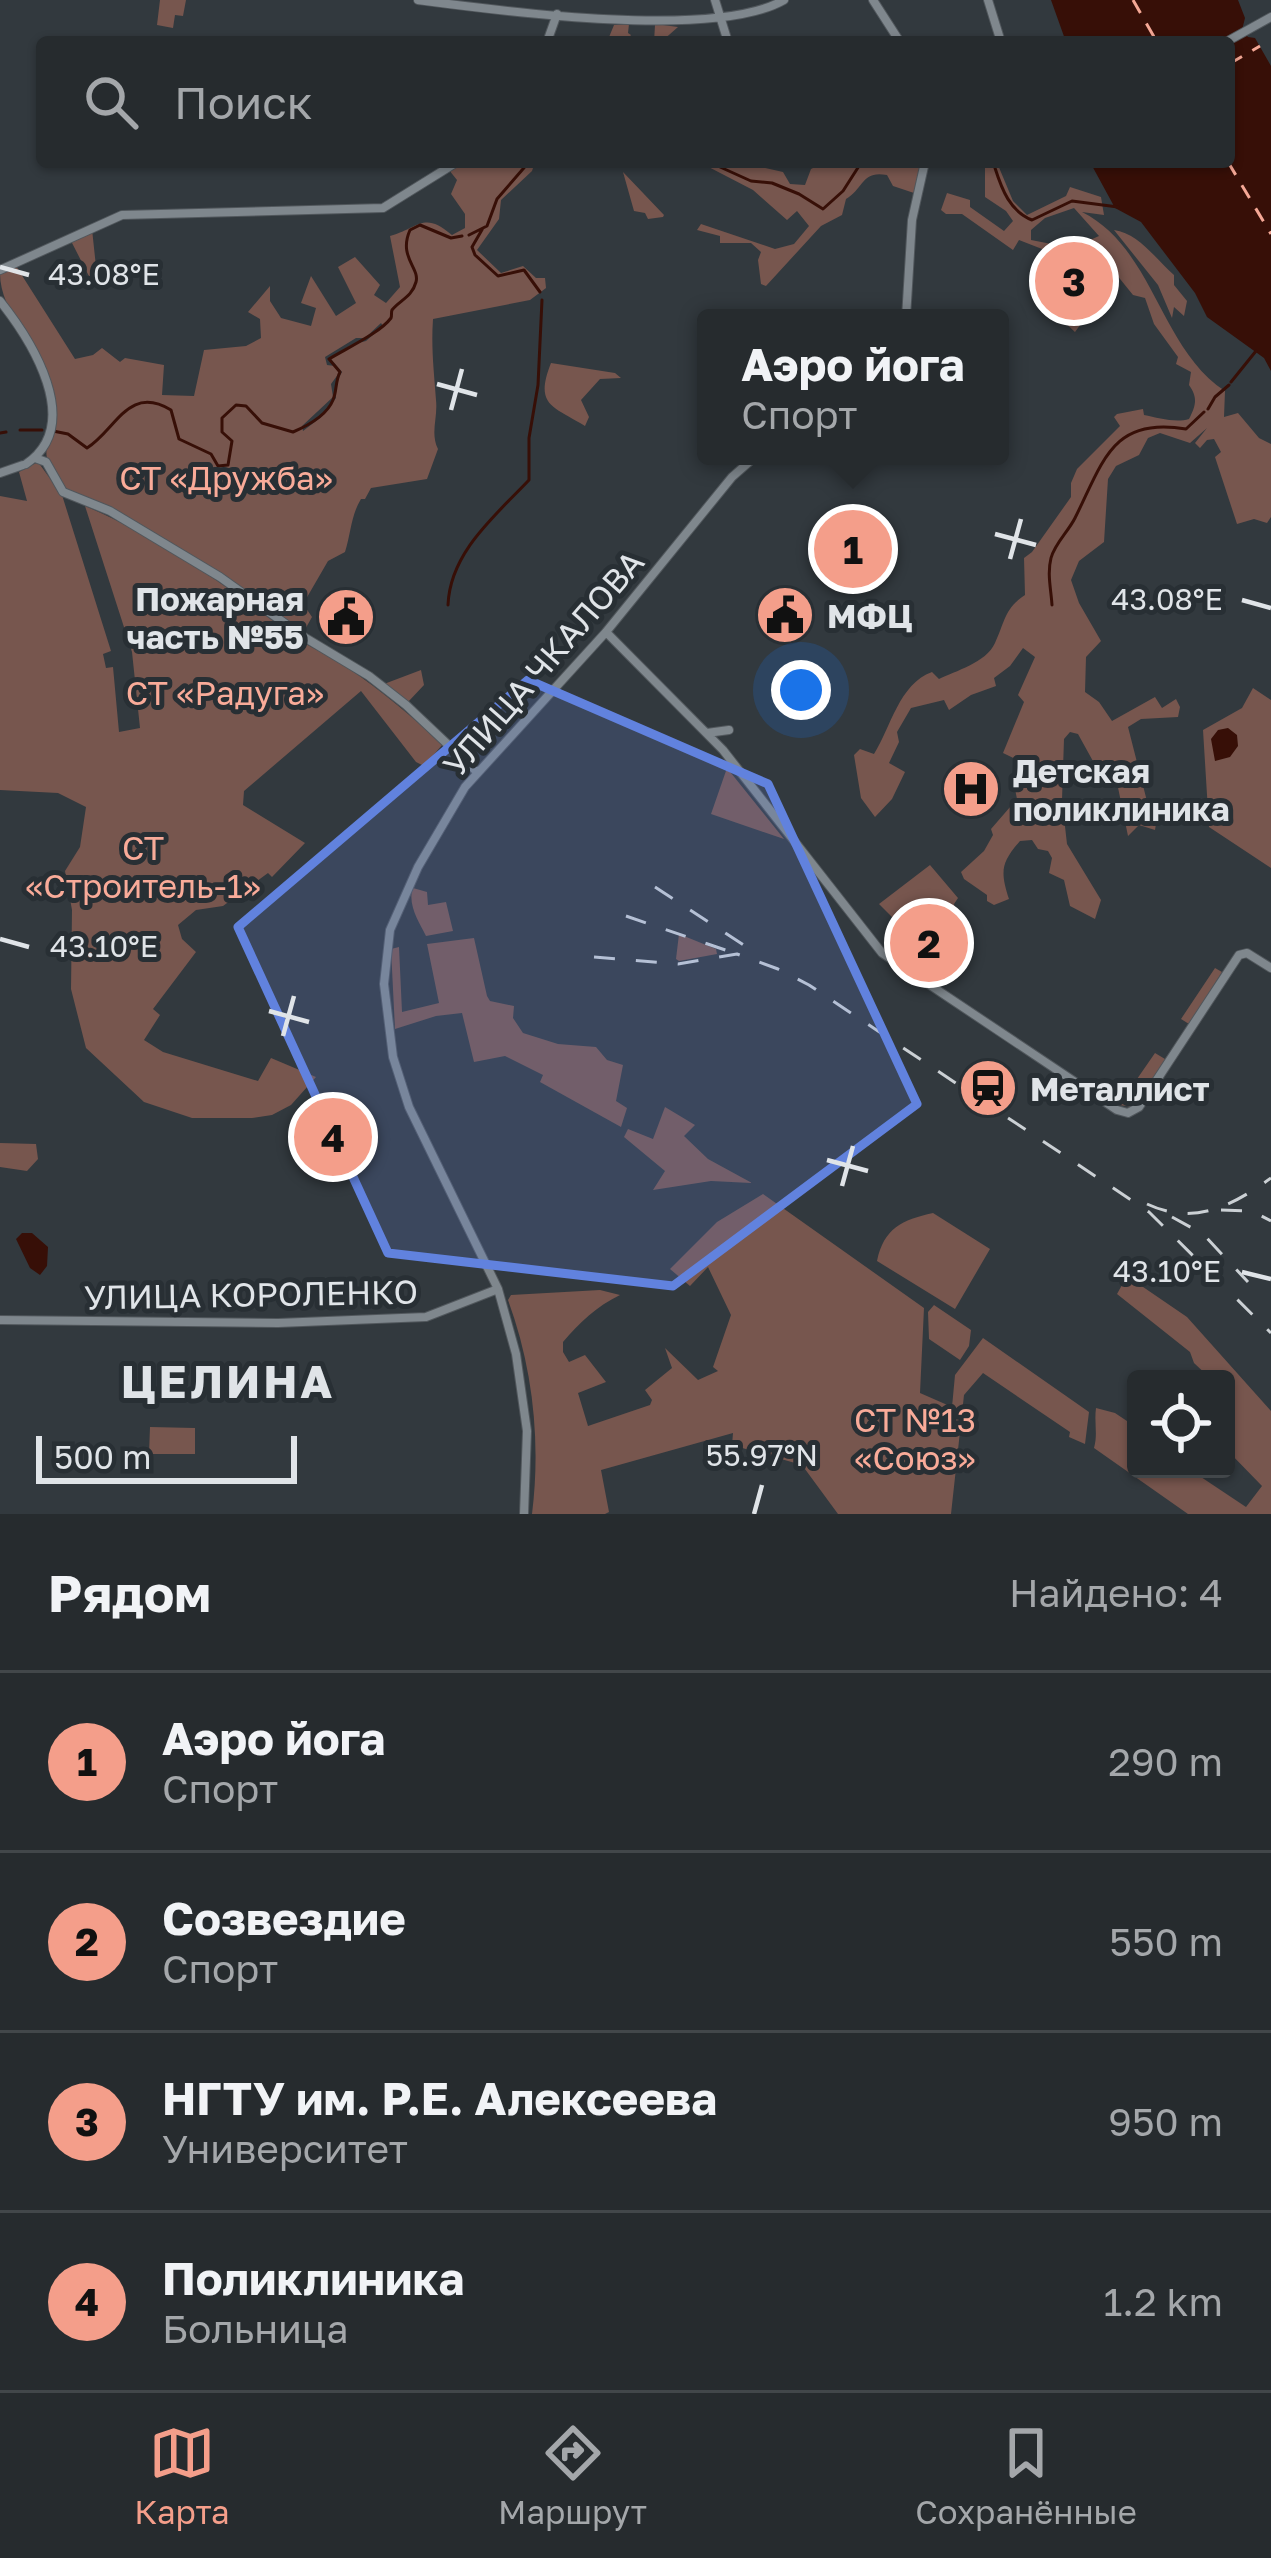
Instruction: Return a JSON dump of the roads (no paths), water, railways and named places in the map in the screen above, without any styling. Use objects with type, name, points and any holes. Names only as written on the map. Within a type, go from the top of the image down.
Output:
[{"type":"street","points":[[418,0],[682,20],[758,12],[784,0]]},
{"type":"street","points":[[716,0],[726,36]]},
{"type":"street","points":[[873,0],[897,36]]},
{"type":"street","points":[[988,0],[998,36]]},
{"type":"street","points":[[549,36],[557,14]]},
{"type":"street","points":[[1235,37],[1271,17]]},
{"type":"street","points":[[0,270],[122,215],[378,209],[448,168]]},
{"type":"street","points":[[907,309],[912,220],[925,168]]},
{"type":"street","points":[[0,301],[30,343],[46,380],[51,408],[46,462],[63,492],[110,511],[220,577],[369,676],[477,772]]},
{"type":"street","points":[[28,462],[46,437]]},
{"type":"street","points":[[0,473],[28,462],[46,462]]},
{"type":"street","name":"УЛИЦА ЧКАЛОВА","points":[[524,1514],[528,1454],[516,1354],[498,1289],[413,1116],[393,1057],[385,957],[396,912],[418,867],[477,772],[606,632],[745,465]]},
{"type":"street","points":[[606,632],[705,733],[882,953],[1120,1111],[1128,1113],[1139,1107],[1234,962],[1246,952],[1271,968]]},
{"type":"street","points":[[705,733],[729,730]]},
{"type":"street","name":"УЛИЦА КОРОЛЕНКО","points":[[0,1320],[278,1323],[426,1317],[498,1289]]},
{"type":"waterway","points":[[469,235],[487,226],[497,199],[524,168]]},
{"type":"waterway","points":[[722,168],[751,181],[772,183],[823,209],[843,191],[858,168]]},
{"type":"waterway","points":[[995,168],[1012,205],[1032,220],[1072,201],[1118,207]]},
{"type":"waterway","points":[[53,431],[68,434],[87,448],[133,406],[156,403],[171,410],[179,439],[211,454],[218,466],[228,465],[232,441],[222,432],[222,418],[236,405],[246,406],[262,423],[293,432],[330,405],[340,372],[329,359],[386,324],[392,310],[414,287],[416,277],[406,248],[410,230],[420,225],[451,238],[462,236]]},
{"type":"waterway","points":[[483,228],[472,247],[475,255],[498,276],[524,270],[540,292]]},
{"type":"waterway","points":[[448,605],[466,551],[529,480],[542,300]]},
{"type":"waterway","points":[[1231,382],[1256,351]]},
{"type":"waterway","points":[[1208,409],[1229,385]]},
{"type":"waterway","points":[[1052,605],[1049,570],[1053,553],[1113,448],[1141,430],[1186,429],[1204,412]]},
{"type":"waterway","points":[[20,430],[42,430]]},
{"type":"waterway","points":[[0,433],[6,432]]},
{"type":"railway","points":[[655,887],[759,955]]},
{"type":"railway","points":[[626,916],[737,954]]},
{"type":"railway","points":[[594,957],[678,964],[737,954],[809,985],[1149,1212],[1271,1333]]},
{"type":"railway","points":[[1147,1204],[1181,1213],[1212,1210],[1271,1178]]},
{"type":"railway","points":[[1221,1210],[1252,1211],[1271,1221]]},
{"type":"railway","points":[[1172,1217],[1203,1234],[1248,1282]]},
{"type":"place","name":"НГТУ им. Р.Е. Алексеева","points":[[1074,281]]},
{"type":"place","name":"Аэро йога","points":[[853,549]]},
{"type":"place","name":"МФЦ","points":[[785,615]]},
{"type":"place","name":"Пожарная часть №55","points":[[346,617]]},
{"type":"place","name":"Детская поликлиника","points":[[971,789]]},
{"type":"place","name":"Созвездие","points":[[929,943]]},
{"type":"place","name":"Металлист","points":[[988,1088]]},
{"type":"place","name":"Поликлиника","points":[[333,1137]]},
{"type":"district","name":"ЦЕЛИНА","points":[[228,1381]]},
{"type":"park label","name":"СТ «Дружба»","points":[[226,477]]},
{"type":"park label","name":"СТ «Радуга»","points":[[225,692]]},
{"type":"park label","name":"СТ «Строитель-1»","points":[[143,866]]},
{"type":"park label","name":"СТ №13 «Союз»","points":[[915,1438]]}]
